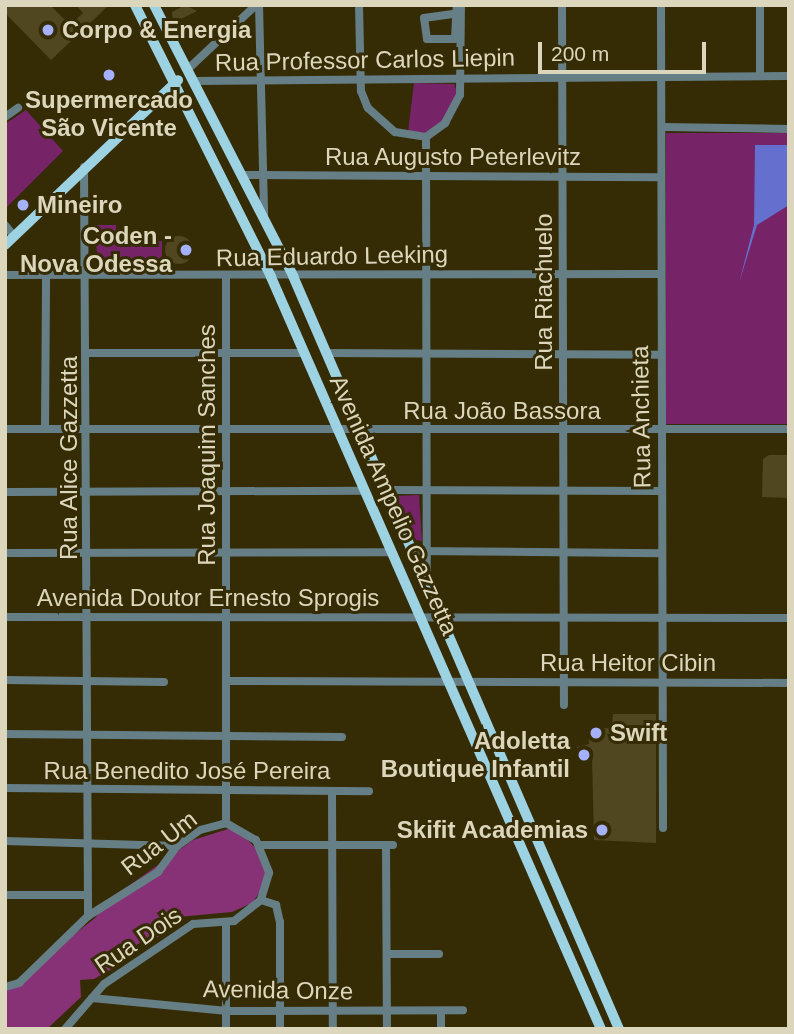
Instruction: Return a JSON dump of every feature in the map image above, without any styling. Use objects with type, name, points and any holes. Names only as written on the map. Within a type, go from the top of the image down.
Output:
[{"type":"main road","name":"Avenida Ampelio Gazzetta","points":[[135,5],[271,276],[601,1029]]},
{"type":"main road","name":"Avenida Ampelio Gazzetta","points":[[154,5],[244,175],[293,276],[619,1029]]},
{"type":"main road","points":[[8,241],[175,83],[190,76]]},
{"type":"main road","points":[[514,830],[536,837]]},
{"type":"street","points":[[190,76],[257,5]]},
{"type":"street","points":[[257,5],[264,217]]},
{"type":"street","points":[[359,5],[361,79],[368,108],[383,125],[408,136],[426,137],[456,109],[463,78],[453,14],[459,5]]},
{"type":"street","points":[[457,39],[459,5]]},
{"type":"street","name":"Rua Riachuelo","points":[[562,5],[564,705]]},
{"type":"street","name":"Rua Anchieta","points":[[661,5],[659,431],[662,491],[663,828]]},
{"type":"street","points":[[760,5],[760,76]]},
{"type":"street","points":[[453,14],[424,18],[427,39],[457,39]]},
{"type":"street","name":"Rua Professor Carlos Liepin","points":[[190,76],[259,79],[789,76]]},
{"type":"street","points":[[5,117],[19,108]]},
{"type":"street","points":[[662,127],[789,129]]},
{"type":"street","points":[[426,137],[424,274],[427,354],[427,587]]},
{"type":"street","name":"Rua Alice Gazzetta","points":[[85,167],[89,275],[88,916]]},
{"type":"street","name":"Rua Augusto Peterlevitz","points":[[244,175],[661,177]]},
{"type":"street","points":[[5,225],[8,241]]},
{"type":"street","name":"Rua Eduardo Leeking","points":[[5,275],[226,277],[563,272],[659,274]]},
{"type":"street","points":[[45,429],[46,275]]},
{"type":"street","name":"Rua Joaquim Sanches","points":[[226,277],[226,823]]},
{"type":"street","points":[[89,353],[304,353]]},
{"type":"street","points":[[326,353],[660,355]]},
{"type":"street","name":"Rua João Bassora","points":[[5,429],[789,429]]},
{"type":"street","points":[[5,492],[364,491]]},
{"type":"street","points":[[386,491],[662,491]]},
{"type":"street","points":[[412,551],[662,553]]},
{"type":"street","points":[[5,553],[390,552]]},
{"type":"street","name":"Avenida Doutor Ernesto Sprogis","points":[[5,617],[789,618]]},
{"type":"street","points":[[5,680],[164,682]]},
{"type":"street","name":"Rua Heitor Cibin","points":[[226,681],[789,683]]},
{"type":"street","points":[[5,734],[342,737]]},
{"type":"street","name":"Rua Benedito José Pereira","points":[[5,788],[88,791],[369,791]]},
{"type":"street","points":[[332,791],[332,1029]]},
{"type":"street","name":"Rua Um","points":[[5,986],[19,983],[88,916],[158,872],[177,846],[200,830],[226,823],[258,843]]},
{"type":"street","points":[[5,841],[177,846]]},
{"type":"street","points":[[280,1029],[278,912],[276,905],[261,900],[269,873],[258,843],[389,845],[387,1029]]},
{"type":"street","points":[[5,895],[88,895]]},
{"type":"street","name":"Rua Dois","points":[[65,1029],[92,998],[193,924],[226,923],[261,900]]},
{"type":"street","points":[[226,923],[226,1029]]},
{"type":"street","points":[[388,954],[439,954]]},
{"type":"street","name":"Avenida Onze","points":[[92,998],[227,1011],[464,1010]]},
{"type":"street","points":[[441,1011],[441,1029]]},
{"type":"shaded area","points":[[414,83],[454,84],[458,95],[444,121],[425,133],[408,132]]},
{"type":"shaded area","points":[[26,110],[63,151],[5,209],[5,124]]},
{"type":"shaded area","points":[[666,133],[789,133],[789,424],[666,424]]},
{"type":"shaded area","points":[[95,225],[116,225],[116,244],[162,241],[162,270],[98,270]]},
{"type":"shaded area","points":[[419,495],[422,541],[416,540],[395,496]]},
{"type":"shaded area","points":[[228,829],[242,834],[267,860],[263,888],[252,903],[232,912],[178,917],[167,932],[147,943],[141,941],[124,962],[94,979],[80,980],[81,997],[47,1029],[5,1029],[5,989],[95,918],[109,900],[193,840]]},
{"type":"water","points":[[755,145],[789,145],[789,205],[757,225],[739,283],[754,225]]},
{"type":"building","name":"Corpo & Energia","points":[[5,5],[50,5],[70,25],[83,13],[76,5],[109,5],[51,60],[5,13]]},
{"type":"building","points":[[185,5],[197,11],[173,23],[172,12]]},
{"type":"building","name":"Coden - Nova Odessa","points":[[179,236],[189,240],[193,250],[189,260],[179,264],[169,260],[165,250],[169,240]]},
{"type":"building","points":[[769,455],[789,455],[789,498],[762,497],[763,459]]},
{"type":"building","points":[[613,714],[656,714],[656,843],[594,840],[592,758],[576,761],[577,747],[589,744],[588,729],[612,728]]},
{"type":"place","name":"Corpo & Energia","points":[[48,30]]},
{"type":"place","name":"Supermercado São Vicente","points":[[109,75]]},
{"type":"place","name":"Mineiro","points":[[23,205]]},
{"type":"place","name":"Coden - Nova Odessa","points":[[186,250]]},
{"type":"place","name":"Swift","points":[[596,733]]},
{"type":"place","name":"Adoletta Boutique Infantil","points":[[584,755]]},
{"type":"place","name":"Skifit Academias","points":[[602,830]]}]
